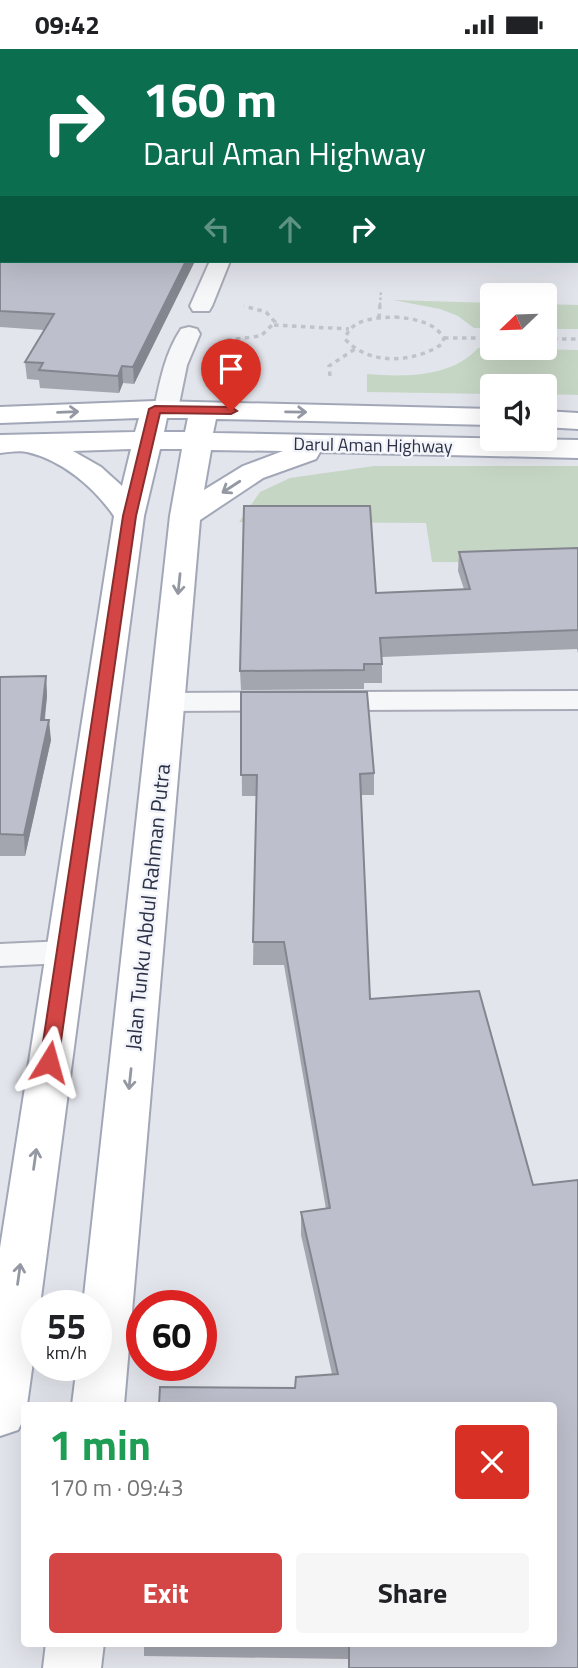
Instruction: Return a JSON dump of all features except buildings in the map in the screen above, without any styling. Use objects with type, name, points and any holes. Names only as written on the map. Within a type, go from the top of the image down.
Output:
[{"type":"main road","name":"Darul Aman Highway","points":[[0,415],[161,409],[480,417]]},
{"type":"main road","points":[[0,1415],[130,516],[149,440],[161,409]]},
{"type":"main road","name":"Jalan Tunku Abdul Rahman Putra","points":[[98,1402],[185,516],[203,410]]},
{"type":"main road","points":[[557,420],[578,421]]},
{"type":"main road","name":"Darul Aman Highway","points":[[14,443],[149,440],[578,449]]},
{"type":"main road","points":[[14,443],[82,465],[110,488],[130,516]]},
{"type":"main road","points":[[185,516],[253,472],[293,456],[339,445]]},
{"type":"main road","points":[[72,1668],[75,1647]]},
{"type":"lane","points":[[201,306],[219,263]]},
{"type":"lane","points":[[161,409],[175,365],[189,334]]},
{"type":"lane","points":[[167,702],[578,700]]},
{"type":"lane","points":[[0,955],[65,952]]},
{"type":"path","points":[[379,318],[381,290]]},
{"type":"path","points":[[274,325],[349,329],[367,320],[379,318],[423,321],[441,332],[444,338]]},
{"type":"path","points":[[349,329],[345,339],[355,349],[380,357],[411,357],[436,350],[444,338]]},
{"type":"path","points":[[444,338],[480,338]]},
{"type":"path","points":[[557,339],[578,339]]},
{"type":"path","points":[[330,377],[329,366],[355,349]]},
{"type":"green space","points":[[393,300],[480,303],[480,328],[474,328],[458,316],[440,309]]},
{"type":"green space","points":[[557,304],[578,305],[578,329],[557,329]]},
{"type":"green space","points":[[480,348],[480,361],[556,361],[557,350],[578,350],[578,395],[557,394],[557,374],[480,374],[480,394],[367,392],[367,374],[426,373],[441,370],[467,358]]},
{"type":"green space","points":[[374,466],[578,466],[578,563],[432,562],[426,523],[239,522],[260,492],[290,478]]},
{"type":"route","points":[[49,1062],[130,516],[155,409],[231,411]]}]
